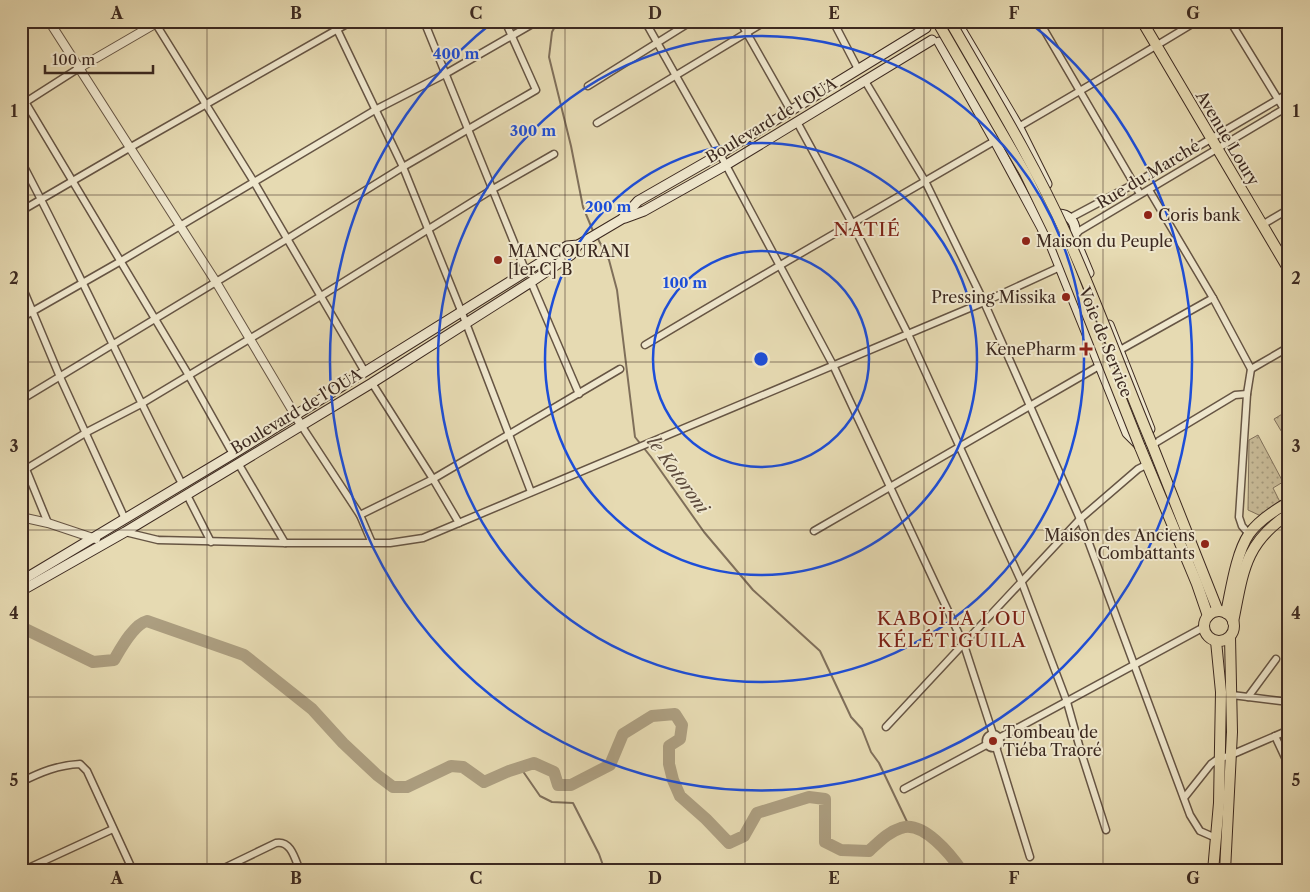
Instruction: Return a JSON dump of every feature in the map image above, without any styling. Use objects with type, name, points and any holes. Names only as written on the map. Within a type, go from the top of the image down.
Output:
[{"type":"main road","name":"Avenue Loury","points":[[1142,21],[1289,270]]},
{"type":"main road","points":[[21,581],[233,454],[567,246],[578,245],[622,219],[638,201],[720,154],[858,69],[928,23]]},
{"type":"main road","points":[[928,23],[936,41],[995,141],[1044,236],[1051,245],[1062,246],[1071,242],[1074,237],[1075,227],[1070,218],[1061,214],[1055,214],[1046,220],[1042,230]]},
{"type":"main road","points":[[928,23],[1024,173],[1060,244],[1140,447],[1197,584],[1208,616],[1204,627],[1206,634],[1216,641],[1223,641],[1230,637],[1234,630],[1233,622],[1242,577],[1250,553],[1267,530],[1289,514]]},
{"type":"main road","points":[[957,23],[1019,126],[1061,214]]},
{"type":"main road","points":[[957,23],[1062,227],[1222,612],[1233,622]]},
{"type":"main road","name":"Boulevard de l'OUA","points":[[622,219],[644,211],[726,165],[865,81],[936,41],[952,40],[958,32],[957,23]]},
{"type":"main road","name":"Voie de Service","points":[[1074,237],[1151,431],[1151,443]]},
{"type":"main road","name":"Boulevard de l'OUA","points":[[21,591],[125,532],[372,383],[571,255],[578,245]]},
{"type":"main road","name":"Voie de Service","points":[[1051,245],[1127,433],[1140,447]]},
{"type":"main road","points":[[1222,612],[1233,575],[1249,534],[1264,518],[1289,502]]},
{"type":"main road","points":[[1208,616],[1222,612]]},
{"type":"main road","points":[[1225,871],[1231,755],[1232,695],[1230,637]]},
{"type":"main road","points":[[1213,871],[1219,803],[1218,759],[1221,692],[1216,641]]},
{"type":"street","points":[[49,21],[216,282],[301,425],[360,515],[372,543]]},
{"type":"street","points":[[333,21],[402,167],[466,323],[531,492]]},
{"type":"street","points":[[21,211],[352,21]]},
{"type":"street","points":[[424,21],[526,272]]},
{"type":"street","points":[[21,400],[402,167],[536,90],[505,21]]},
{"type":"street","points":[[645,21],[780,264],[832,365],[964,645],[992,734],[999,738]]},
{"type":"street","points":[[588,86],[692,21]]},
{"type":"street","points":[[740,21],[790,111]]},
{"type":"street","points":[[597,123],[766,21]]},
{"type":"street","points":[[833,21],[858,69]]},
{"type":"street","points":[[1039,21],[1140,194]]},
{"type":"street","points":[[645,345],[780,264],[995,141],[1197,21]]},
{"type":"street","points":[[1230,21],[1286,108]]},
{"type":"street","points":[[24,104],[79,68],[157,22],[254,182],[365,372]]},
{"type":"street","points":[[21,318],[376,110],[447,74],[534,23]]},
{"type":"street","points":[[865,81],[925,181],[984,302],[1080,520],[1190,815],[1200,831],[1216,838]]},
{"type":"street","points":[[1070,218],[1134,184],[1289,93]]},
{"type":"street","points":[[21,95],[24,104],[74,180],[233,454]]},
{"type":"street","name":"Rue du Marché","points":[[1074,237],[1079,231],[1286,108]]},
{"type":"street","points":[[797,122],[852,223],[908,334],[1022,583],[1067,702],[1080,752],[1106,830]]},
{"type":"street","points":[[26,469],[86,432],[141,404],[554,154]]},
{"type":"street","points":[[21,161],[182,484]]},
{"type":"street","points":[[1148,190],[1213,298],[1252,369],[1247,394],[1239,517],[1242,526],[1249,534]]},
{"type":"street","points":[[1262,225],[1289,209]]},
{"type":"street","points":[[125,532],[158,540],[211,542],[390,543],[423,538],[984,302],[1060,267]]},
{"type":"street","points":[[530,282],[579,394]]},
{"type":"street","points":[[21,284],[60,377],[125,519]]},
{"type":"street","points":[[1120,350],[1213,298]]},
{"type":"street","points":[[1252,369],[1289,347]]},
{"type":"street","points":[[814,531],[1099,366]]},
{"type":"street","points":[[360,515],[433,479],[620,368]]},
{"type":"street","points":[[372,383],[459,523]]},
{"type":"street","points":[[1151,443],[1235,395],[1247,394]]},
{"type":"street","points":[[21,457],[48,523]]},
{"type":"street","points":[[238,463],[285,543]]},
{"type":"street","points":[[886,727],[1080,520],[1138,469],[1148,464]]},
{"type":"street","points":[[187,495],[211,542]]},
{"type":"street","points":[[21,517],[48,523],[95,538],[100,546]]},
{"type":"street","points":[[999,738],[1204,627]]},
{"type":"street","points":[[1248,698],[1276,659]]},
{"type":"street","points":[[1232,695],[1289,702]]},
{"type":"street","points":[[1184,798],[1211,764],[1218,759],[1289,730]]},
{"type":"street","points":[[992,734],[987,738],[988,744],[991,747],[996,747]]},
{"type":"street","points":[[1275,736],[1289,766]]},
{"type":"street","points":[[996,747],[1000,743],[999,738]]},
{"type":"street","points":[[904,789],[988,744]]},
{"type":"street","points":[[996,747],[1030,858]]},
{"type":"street","points":[[21,782],[46,770],[70,764],[80,764],[87,771],[133,871]]},
{"type":"street","points":[[22,871],[113,829]]},
{"type":"street","points":[[218,871],[276,843],[283,842],[288,844],[300,871]]},
{"type":"shaded area","points":[[1289,410],[1289,444],[1274,419]]},
{"type":"shaded area","points":[[1258,435],[1283,482],[1273,488],[1281,504],[1261,516],[1248,510],[1249,440]]},
{"type":"waterway","name":"le Kotoroni","points":[[558,21],[552,32],[549,57],[571,146],[583,207],[593,231]]},
{"type":"waterway","name":"le Kotoroni","points":[[597,237],[609,260],[617,290],[635,437],[704,532],[753,590],[820,651],[851,717],[862,729],[871,752],[879,763],[910,828]]},
{"type":"waterway","points":[[21,627],[93,662],[114,660],[133,631],[147,621],[244,655],[312,709],[343,743],[377,775],[393,787],[407,787],[451,766],[463,767],[484,782],[534,763],[554,772],[558,785],[571,785],[610,765],[623,734],[652,716],[675,714],[682,725],[680,739],[669,746],[669,764],[673,780],[680,796],[729,843],[744,836],[757,813],[809,797],[825,799],[825,842],[841,850],[869,851],[892,832],[909,827],[918,829],[936,840],[962,871]]},
{"type":"waterway","points":[[520,767],[540,796],[552,802],[573,803],[599,854],[605,871]]},
{"type":"place","name":"Coris bank","points":[[1148,215]]},
{"type":"place","name":"Maison du Peuple","points":[[1026,241]]},
{"type":"place","name":"MANCOURANI [1er C] B","points":[[498,260]]},
{"type":"place","name":"Pressing Missika","points":[[1066,297]]},
{"type":"place","name":"KenePharm","points":[[1086,349]]},
{"type":"place","name":"Maison des Anciens Combattants","points":[[1205,544]]},
{"type":"place","name":"Tombeau de Tiéba Traoré","points":[[993,741]]},
{"type":"district","name":"NATIÉ","points":[[867,229]]},
{"type":"district","name":"KABOÏLA I OU KÉLÉTIGUILA","points":[[952,629]]}]
